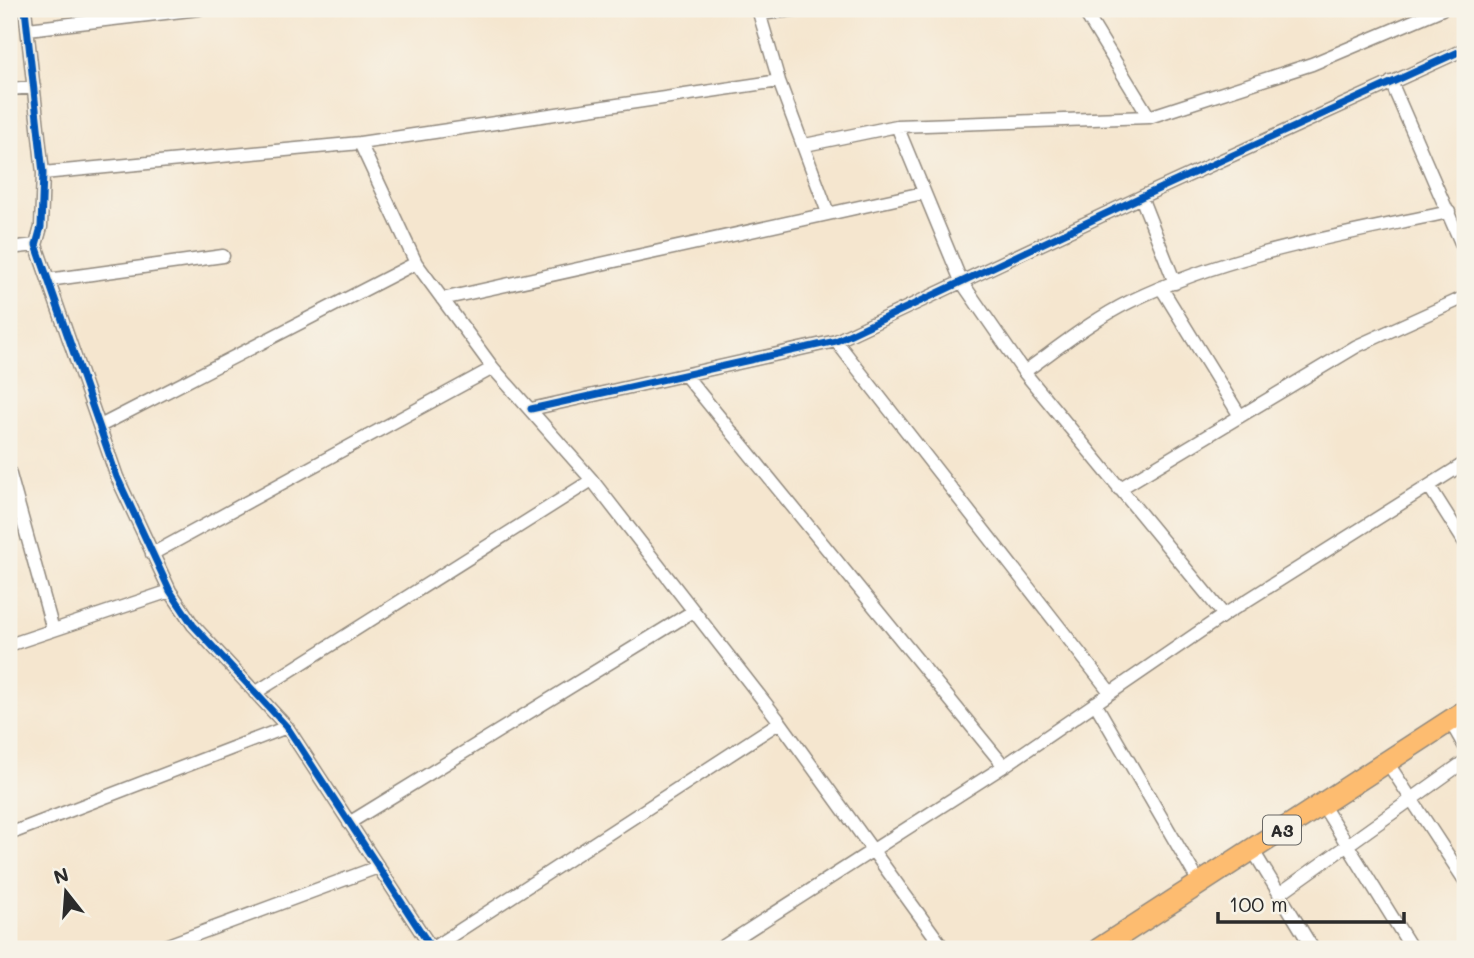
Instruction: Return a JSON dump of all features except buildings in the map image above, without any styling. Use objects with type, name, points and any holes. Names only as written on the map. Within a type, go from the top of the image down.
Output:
[{"type":"highway","name":"A3","points":[[1113,946],[1252,849],[1458,716]]},
{"type":"street","points":[[26,9],[43,173],[41,227],[36,245],[117,477],[170,591],[194,625],[287,727],[432,949],[780,722]]},
{"type":"street","points":[[28,29],[199,9]]},
{"type":"street","points":[[800,9],[759,11],[779,81],[805,145],[828,213]]},
{"type":"street","points":[[1083,9],[1149,117]]},
{"type":"street","points":[[805,145],[897,126],[1149,117],[1299,69],[1442,9]]},
{"type":"street","points":[[531,409],[836,341],[1141,197],[1465,49]]},
{"type":"street","points":[[43,173],[360,142],[779,81]]},
{"type":"street","points":[[1391,82],[1465,252]]},
{"type":"street","points":[[9,89],[34,87]]},
{"type":"street","points":[[897,126],[961,281],[1024,372],[1224,615]]},
{"type":"street","points":[[360,142],[416,262],[442,299],[493,368],[592,480],[780,722],[944,949]]},
{"type":"street","points":[[442,299],[923,193]]},
{"type":"street","points":[[1141,197],[1175,283]]},
{"type":"street","points":[[1024,372],[1098,320],[1131,301],[1175,283],[1264,253],[1449,212]]},
{"type":"street","points":[[9,248],[36,245]]},
{"type":"street","points":[[48,280],[223,256]]},
{"type":"street","points":[[100,426],[416,262]]},
{"type":"street","points":[[1162,289],[1240,416]]},
{"type":"street","points":[[1119,489],[1357,346],[1465,297]]},
{"type":"street","points":[[836,341],[1110,692]]},
{"type":"street","points":[[152,554],[493,368]]},
{"type":"street","points":[[686,376],[1004,766]]},
{"type":"street","points":[[719,949],[1004,766],[1224,615],[1465,463]]},
{"type":"street","points":[[9,471],[54,630]]},
{"type":"street","points":[[256,693],[592,480]]},
{"type":"street","points":[[1429,486],[1465,543]]},
{"type":"street","points":[[9,645],[170,591]]},
{"type":"street","points":[[349,823],[692,611]]},
{"type":"street","points":[[1095,703],[1200,884]]},
{"type":"street","points":[[1458,716],[1465,747]]},
{"type":"street","points":[[9,834],[287,727]]},
{"type":"street","points":[[1279,894],[1465,761]]},
{"type":"street","points":[[1387,762],[1465,881]]},
{"type":"street","points":[[1322,804],[1412,949]]},
{"type":"street","points":[[1252,849],[1313,949]]},
{"type":"street","points":[[157,949],[378,867]]},
{"type":"cycle path","points":[[25,9],[43,173],[41,227],[36,245],[117,477],[170,591],[193,625],[287,727],[432,949]]},
{"type":"cycle path","points":[[531,409],[836,341],[1141,197],[1465,49]]}]
